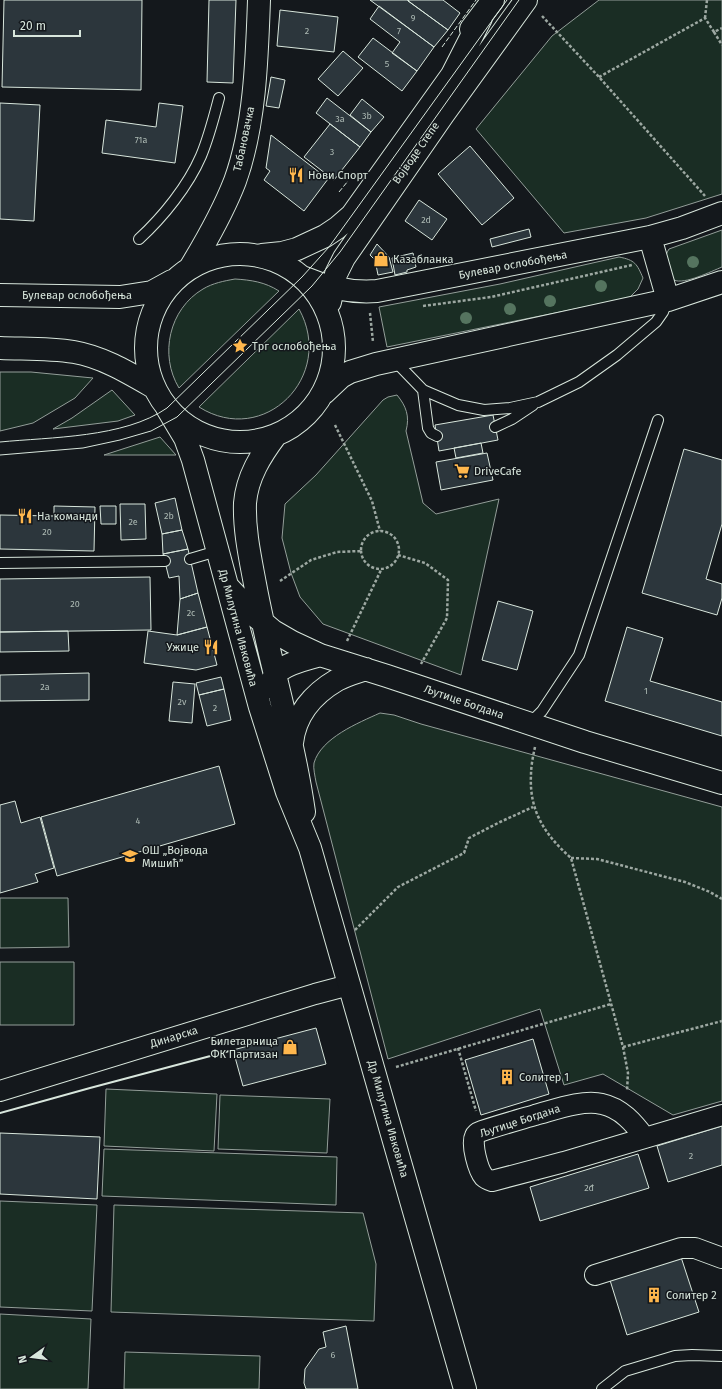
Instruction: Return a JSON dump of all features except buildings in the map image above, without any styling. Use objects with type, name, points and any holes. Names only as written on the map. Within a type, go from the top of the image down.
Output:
[{"type":"main road","name":"Табановачка","points":[[182,274],[215,225],[224,208],[235,180],[243,153],[249,124],[257,64],[260,0]]},
{"type":"main road","name":"Војводе Степе","points":[[258,255],[290,252],[325,236],[352,215],[452,75],[481,18],[493,0]]},
{"type":"main road","name":"Војводе Степе","points":[[330,317],[330,296],[336,274],[344,258],[435,127],[532,6]]},
{"type":"main road","name":"Булевар ослобођења","points":[[302,277],[332,288],[368,292],[650,237],[682,228],[721,214]]},
{"type":"main road","points":[[650,237],[668,300]]},
{"type":"main road","name":"Булевар ослобођења","points":[[0,295],[120,297],[152,292],[206,260],[223,255],[240,253],[258,255],[282,263],[302,277],[317,292],[330,317],[334,336],[334,356],[330,376],[323,394]]},
{"type":"main road","name":"Булевар ослобођења","points":[[182,274],[160,298],[150,319],[146,342],[146,353],[155,388],[167,408],[187,426],[211,438],[224,441],[244,442],[264,439],[276,435],[298,422],[308,414],[323,394],[341,377],[358,369],[668,300],[722,282]]},
{"type":"main road","name":"Булевар ослобођења","points":[[0,348],[49,349],[75,352],[121,368],[155,388]]},
{"type":"main road","name":"Др Милутина Ивковића","points":[[167,408],[185,438],[189,448],[260,707],[287,792],[310,848],[465,1389]]},
{"type":"main road","name":"Др Милутина Ивковића","points":[[276,435],[257,463],[248,487],[245,502],[245,523],[262,622],[301,789],[310,848]]},
{"type":"main road","name":"Љутице Богдана","points":[[226,584],[254,616],[282,637],[320,655],[533,725],[722,783]]},
{"type":"main road","points":[[260,707],[279,670],[320,655]]},
{"type":"main road","points":[[292,747],[293,732],[299,718],[314,696],[338,679],[366,669]]},
{"type":"street","name":"Динарска","points":[[0,1091],[315,994],[349,985]]},
{"type":"street","name":"Љутице Богдана","points":[[645,1138],[634,1124],[621,1113],[602,1104],[593,1103],[566,1106],[482,1131],[475,1136],[474,1148],[480,1170],[484,1177],[492,1181],[564,1162],[645,1138],[722,1115]]},
{"type":"street","points":[[595,1274],[681,1248],[695,1248],[722,1258]]},
{"type":"lane","points":[[139,239],[164,213],[188,180],[201,157],[210,132],[219,98]]},
{"type":"lane","points":[[495,427],[512,420],[538,402],[579,382],[617,355],[656,322],[663,312],[668,300]]},
{"type":"lane","points":[[385,362],[423,390],[458,406],[484,410],[510,408],[538,402]]},
{"type":"lane","points":[[423,390],[428,428],[436,436]]},
{"type":"lane","points":[[533,725],[579,655],[658,420]]},
{"type":"lane","points":[[190,559],[217,551]]},
{"type":"lane","points":[[0,563],[165,561]]},
{"type":"lane","points":[[602,1389],[625,1372],[676,1356],[692,1354],[722,1356]]},
{"type":"path","points":[[707,0],[705,18],[722,46]]},
{"type":"path","points":[[532,6],[599,77],[721,214]]},
{"type":"path","points":[[599,77],[705,18]]},
{"type":"path","points":[[714,32],[722,28]]},
{"type":"path","points":[[368,292],[370,314],[385,362]]},
{"type":"path","points":[[335,424],[372,501],[380,531]]},
{"type":"path","points":[[380,531],[387,532],[396,540],[399,546],[397,559],[388,568],[382,569],[370,566],[363,557],[361,551],[364,540],[368,535],[380,531]]},
{"type":"path","points":[[280,581],[311,560],[337,552],[361,551]]},
{"type":"path","points":[[398,555],[425,563],[448,580],[447,618],[419,667]]},
{"type":"path","points":[[347,641],[382,569]]},
{"type":"path","points":[[533,725],[530,775],[534,807],[543,827],[556,844],[571,858],[623,1047],[628,1073],[627,1096],[621,1113]]},
{"type":"path","points":[[351,935],[398,887],[464,853],[469,838],[534,807]]},
{"type":"path","points":[[571,858],[597,859],[685,882],[710,892],[722,899]]},
{"type":"path","points":[[412,1062],[611,1004]]},
{"type":"path","points":[[623,1047],[722,1021]]},
{"type":"path","points":[[458,1048],[482,1131]]},
{"type":"green space","points":[[599,0],[722,0],[722,194],[646,218],[564,233],[476,129],[552,36]]},
{"type":"green space","points":[[722,230],[722,267],[684,281],[674,280],[672,278],[669,274],[666,262],[666,254],[669,249]]},
{"type":"green space","points":[[619,257],[635,263],[643,278],[638,289],[629,298],[387,347],[379,307],[500,284]]},
{"type":"green space","points":[[235,279],[258,282],[279,291],[179,388],[173,375],[169,347],[175,320],[182,308],[191,298],[203,289],[223,281]]},
{"type":"green space","points":[[299,309],[308,334],[308,358],[301,380],[287,398],[269,412],[247,418],[223,417],[199,407]]},
{"type":"green space","points":[[0,372],[31,372],[93,378],[75,398],[33,423],[0,431]]},
{"type":"green space","points":[[112,390],[135,415],[118,421],[53,429],[72,418]]},
{"type":"green space","points":[[397,395],[403,403],[407,416],[408,421],[406,431],[423,503],[436,514],[499,499],[461,675],[323,624],[300,597],[291,573],[282,538],[285,504],[316,475],[383,400]]},
{"type":"green space","points":[[160,437],[176,455],[104,455]]},
{"type":"green space","points":[[380,713],[394,715],[421,724],[722,807],[722,1101],[673,1115],[603,1074],[564,1085],[540,1009],[388,1059],[316,782],[314,767],[318,754],[332,739],[341,732]]},
{"type":"green space","points":[[0,898],[68,898],[69,947],[0,948]]},
{"type":"green space","points":[[0,962],[74,962],[74,1025],[0,1025]]},
{"type":"green space","points":[[106,1089],[217,1094],[214,1151],[104,1146]]},
{"type":"green space","points":[[220,1095],[330,1099],[327,1153],[218,1149]]},
{"type":"green space","points":[[104,1149],[337,1157],[336,1205],[102,1196]]},
{"type":"green space","points":[[0,1201],[97,1205],[92,1311],[0,1307]]},
{"type":"green space","points":[[114,1205],[363,1213],[376,1264],[374,1321],[111,1312]]},
{"type":"green space","points":[[0,1314],[91,1319],[88,1389],[0,1389]]},
{"type":"green space","points":[[125,1352],[260,1356],[259,1389],[124,1389]]},
{"type":"tram line","points":[[0,442],[64,437],[109,431],[150,418],[167,408],[302,277],[329,247],[507,0]]},
{"type":"tram line","points":[[0,455],[83,448],[120,440],[151,431],[177,417],[312,286],[340,252],[519,0]]},
{"type":"fence","points":[[442,47],[476,0]]},
{"type":"fence","points":[[339,192],[348,181]]},
{"type":"wall","points":[[0,1113],[233,1050]]},
{"type":"place","name":"Нови Спорт","points":[[296,175]]},
{"type":"place","name":"Казабланка","points":[[381,259]]},
{"type":"place","name":"Трг ослобођења","points":[[240,346]]},
{"type":"place","name":"DriveCafe","points":[[462,471]]},
{"type":"place","name":"На команди","points":[[25,516]]},
{"type":"place","name":"Ужице","points":[[211,647]]},
{"type":"place","name":"ОШ „Војвода Мишић”","points":[[130,856]]},
{"type":"place","name":"Билетарница ФК Партизан","points":[[290,1047]]},
{"type":"place","name":"Солитер 1","points":[[507,1077]]},
{"type":"place","name":"Солитер 2","points":[[654,1295]]}]
